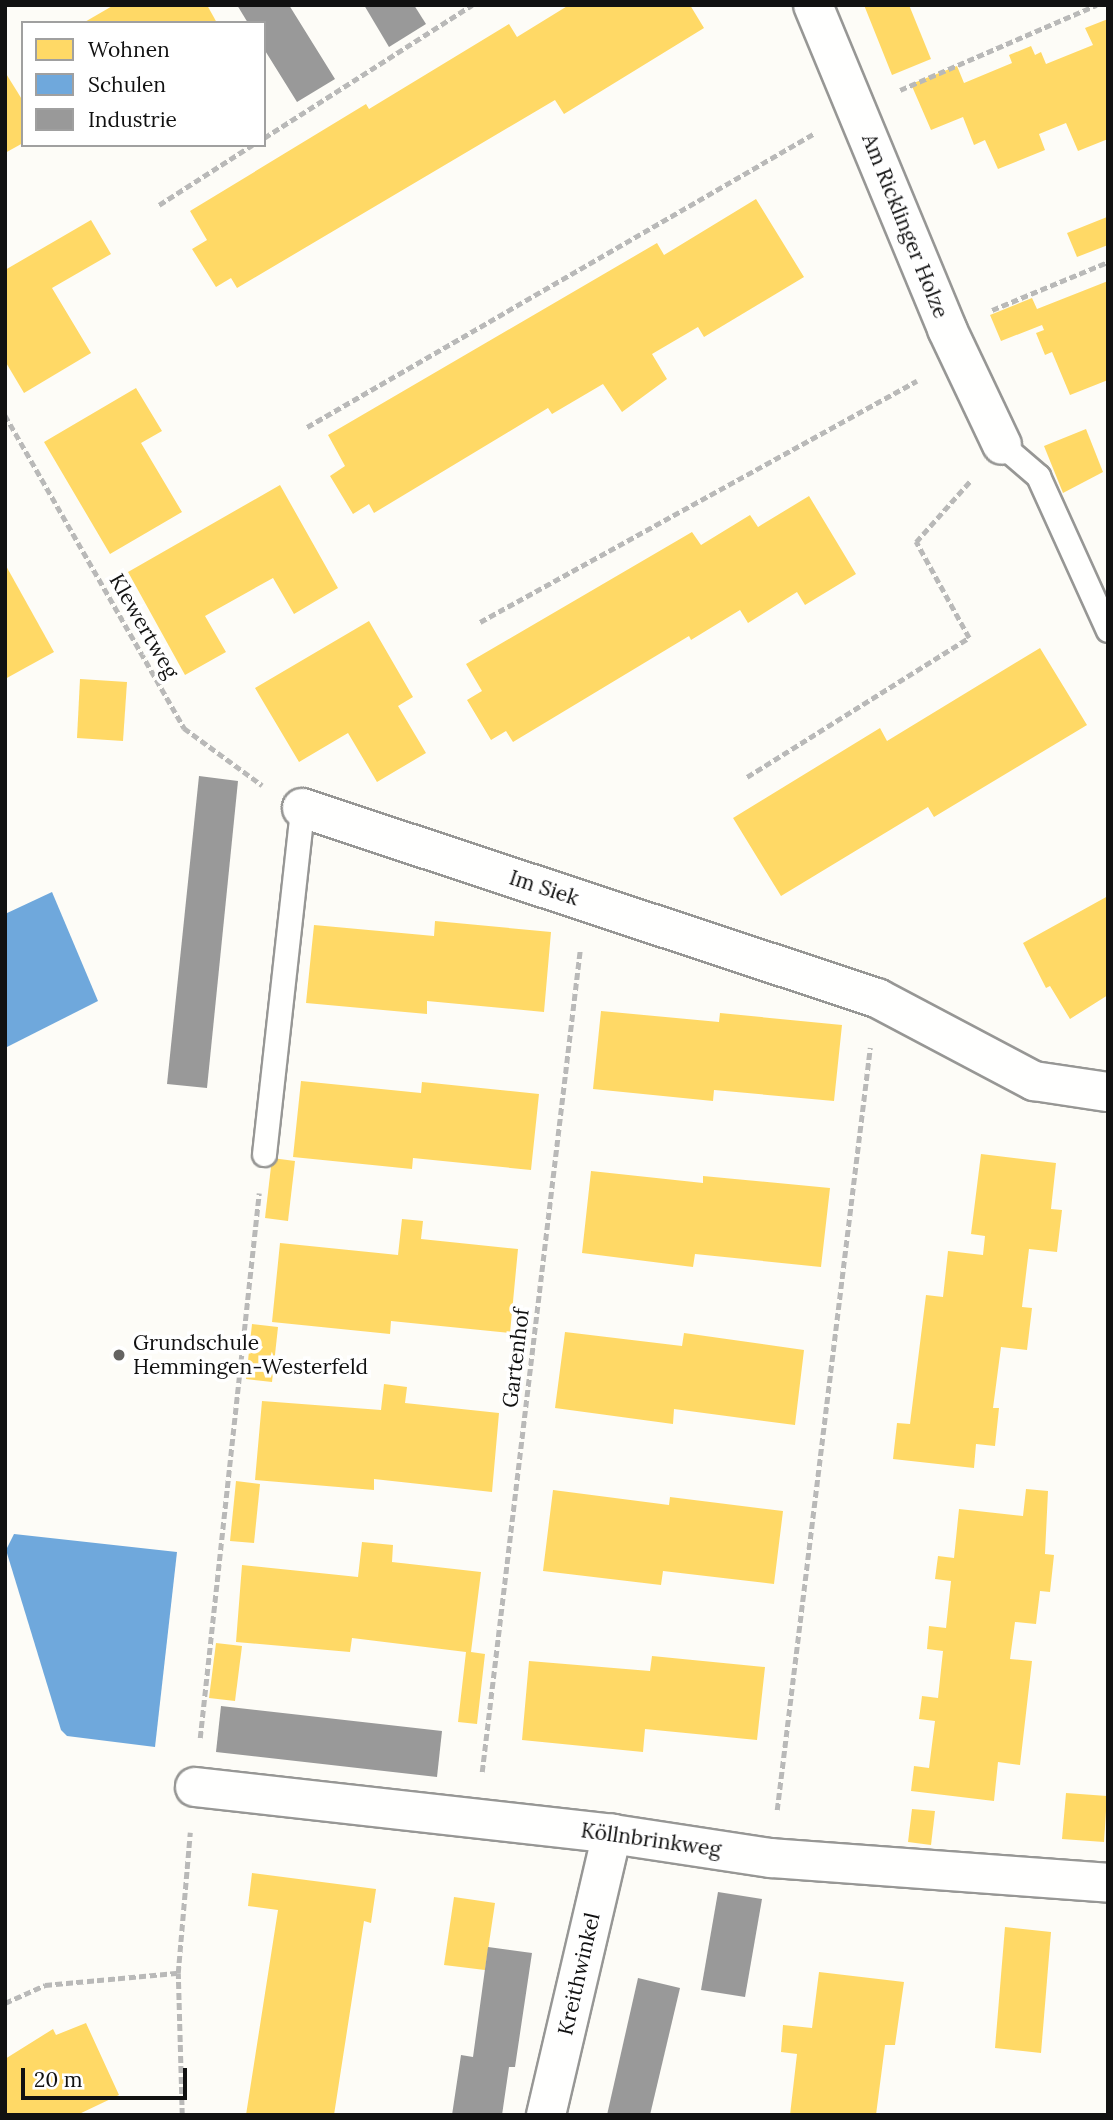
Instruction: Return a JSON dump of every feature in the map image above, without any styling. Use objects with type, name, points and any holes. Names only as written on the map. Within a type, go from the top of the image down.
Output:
[{"type":"street","name":"Am Ricklinger Holze","points":[[813,5],[953,343],[1002,445]]},
{"type":"street","name":"Im Siek","points":[[302,808],[877,999],[1034,1081],[1108,1092]]},
{"type":"street","name":"Köllnbrinkweg","points":[[195,1787],[612,1834],[771,1858],[1108,1882]]},
{"type":"street","name":"Kreithwinkel","points":[[546,2115],[612,1834]]},
{"type":"lane","points":[[1002,445],[1038,476],[1108,630]]},
{"type":"lane","points":[[264,1154],[302,808]]},
{"type":"path","points":[[266,137],[472,5]]},
{"type":"path","points":[[307,427],[856,109],[1096,5]]},
{"type":"path","points":[[159,205],[249,147]]},
{"type":"path","points":[[480,622],[953,343],[1108,262]]},
{"type":"path","name":"Klewertweg","points":[[5,415],[184,728],[239,773],[302,808]]},
{"type":"path","points":[[747,777],[969,638],[916,542],[1002,445]]},
{"type":"path","name":"Gartenhof","points":[[477,1818],[586,901]]},
{"type":"path","points":[[771,1858],[877,999]]},
{"type":"path","points":[[183,2115],[178,1973],[195,1787],[264,1154]]},
{"type":"path","points":[[5,2003],[45,1985],[178,1973]]},
{"type":"building: Wohnen","points":[[114,5],[207,5],[216,21],[86,21]]},
{"type":"building: Wohnen","points":[[569,5],[690,5],[704,28],[564,114],[555,100],[237,288],[231,278],[216,287],[192,249],[207,240],[190,211],[366,104],[369,109],[509,24],[517,37]]},
{"type":"building: Wohnen","points":[[864,5],[909,5],[931,59],[892,75]]},
{"type":"building: Wohnen","points":[[1108,19],[1108,139],[1078,151],[1066,123],[1039,134],[1045,150],[998,169],[985,140],[974,145],[963,117],[931,130],[911,84],[957,66],[964,83],[1012,63],[1009,55],[1031,46],[1035,55],[1041,52],[1046,64],[1093,45],[1085,28]]},
{"type":"building: Wohnen","points":[[5,72],[21,98],[21,144],[5,153]]},
{"type":"building: Wohnen","points":[[756,199],[804,277],[704,337],[698,327],[652,354],[667,379],[622,412],[603,384],[552,414],[548,408],[374,513],[369,504],[353,514],[330,476],[345,466],[328,435],[657,243],[664,255]]},
{"type":"building: Wohnen","points":[[1107,217],[1108,245],[1077,257],[1067,233]]},
{"type":"building: Wohnen","points":[[91,220],[111,254],[52,288],[91,353],[24,393],[5,361],[5,270]]},
{"type":"building: Wohnen","points":[[1108,281],[1108,380],[1070,395],[1052,352],[1045,355],[1036,333],[1044,330],[1042,325],[1001,341],[990,315],[1032,298],[1037,309]]},
{"type":"building: Wohnen","points":[[136,388],[162,431],[141,443],[182,512],[110,554],[44,442]]},
{"type":"building: Wohnen","points":[[1086,429],[1103,472],[1063,493],[1044,446]]},
{"type":"building: Wohnen","points":[[280,485],[338,588],[294,614],[273,578],[205,616],[226,652],[185,675],[128,572]]},
{"type":"building: Wohnen","points":[[809,496],[856,574],[805,605],[797,592],[748,623],[740,610],[691,640],[689,636],[513,742],[506,731],[491,740],[467,700],[482,691],[466,664],[692,532],[701,545],[750,515],[758,527]]},
{"type":"building: Wohnen","points":[[5,564],[54,652],[5,679]]},
{"type":"building: Wohnen","points":[[369,621],[413,697],[398,706],[426,753],[377,782],[348,733],[299,762],[255,688]]},
{"type":"building: Wohnen","points":[[1040,648],[1087,725],[934,817],[928,807],[781,896],[733,818],[880,728],[887,741]]},
{"type":"building: Wohnen","points":[[80,679],[127,682],[123,741],[77,738]]},
{"type":"building: Wohnen","points":[[1108,896],[1108,995],[1070,1019],[1050,986],[1046,988],[1023,943]]},
{"type":"building: Wohnen","points":[[435,921],[551,932],[544,1012],[427,1001],[427,1014],[306,1003],[314,925],[434,936]]},
{"type":"building: Wohnen","points":[[601,1011],[719,1022],[720,1013],[842,1025],[834,1101],[714,1090],[713,1101],[593,1089]]},
{"type":"building: Wohnen","points":[[301,1081],[421,1093],[422,1082],[539,1094],[531,1170],[413,1158],[412,1169],[293,1157]]},
{"type":"building: Wohnen","points":[[981,1154],[1056,1163],[1051,1209],[1062,1210],[1057,1252],[1029,1249],[1022,1307],[1032,1308],[1027,1350],[1001,1347],[993,1408],[999,1408],[995,1446],[976,1444],[974,1468],[893,1459],[897,1423],[910,1424],[926,1295],[943,1297],[948,1251],[983,1255],[985,1236],[971,1234]]},
{"type":"building: Wohnen","points":[[272,1158],[295,1161],[288,1221],[265,1218]]},
{"type":"building: Wohnen","points":[[591,1171],[703,1183],[703,1176],[830,1188],[821,1267],[695,1254],[693,1267],[582,1253]]},
{"type":"building: Wohnen","points":[[402,1219],[423,1221],[421,1239],[518,1249],[510,1333],[391,1321],[390,1334],[272,1322],[280,1243],[398,1255]]},
{"type":"building: Wohnen","points":[[252,1324],[278,1327],[272,1382],[246,1379]]},
{"type":"building: Wohnen","points":[[565,1332],[682,1346],[684,1333],[804,1350],[795,1425],[674,1409],[673,1424],[555,1408]]},
{"type":"building: Wohnen","points":[[384,1384],[407,1387],[405,1403],[499,1413],[492,1492],[374,1479],[374,1490],[255,1480],[262,1401],[381,1410]]},
{"type":"building: Wohnen","points":[[236,1481],[260,1484],[254,1543],[230,1541]]},
{"type":"building: Wohnen","points":[[1026,1489],[1048,1491],[1045,1554],[1054,1555],[1050,1592],[1040,1591],[1036,1624],[1015,1622],[1010,1659],[1032,1661],[1020,1765],[998,1762],[994,1801],[911,1791],[914,1766],[929,1768],[935,1721],[919,1719],[922,1696],[938,1698],[943,1651],[927,1649],[929,1626],[946,1628],[951,1581],[935,1579],[938,1556],[954,1558],[959,1509],[1023,1516]]},
{"type":"building: Wohnen","points":[[553,1490],[669,1505],[670,1497],[783,1511],[774,1584],[663,1571],[661,1585],[543,1571]]},
{"type":"building: Wohnen","points":[[362,1542],[393,1545],[392,1562],[481,1572],[471,1652],[485,1654],[477,1724],[458,1722],[466,1652],[352,1638],[350,1652],[236,1642],[242,1565],[358,1577]]},
{"type":"building: Wohnen","points":[[216,1643],[242,1646],[235,1701],[209,1698]]},
{"type":"building: Wohnen","points":[[652,1656],[765,1667],[757,1740],[645,1729],[643,1752],[522,1740],[529,1661],[650,1671]]},
{"type":"building: Wohnen","points":[[1066,1793],[1107,1796],[1104,1842],[1062,1839]]},
{"type":"building: Wohnen","points":[[912,1809],[935,1811],[931,1845],[908,1842]]},
{"type":"building: Wohnen","points":[[252,1873],[376,1889],[371,1923],[364,1921],[334,2115],[246,2115],[278,1910],[248,1906]]},
{"type":"building: Wohnen","points":[[454,1897],[495,1903],[485,1970],[444,1965]]},
{"type":"building: Wohnen","points":[[1005,1927],[1051,1932],[1041,2053],[995,2048]]},
{"type":"building: Wohnen","points":[[819,1972],[904,1982],[895,2045],[885,2045],[876,2115],[790,2115],[797,2054],[781,2052],[783,2025],[812,2028]]},
{"type":"building: Wohnen","points":[[86,2023],[119,2095],[77,2115],[5,2115],[5,2059],[53,2029],[56,2035]]},
{"type":"building: Schulen","points":[[52,892],[98,1001],[5,1048],[5,914]]},
{"type":"building: Schulen","points":[[14,1534],[177,1552],[155,1747],[67,1736],[61,1730],[6,1550]]},
{"type":"building: Industrie","points":[[237,5],[289,5],[335,79],[297,102],[266,52],[266,21],[247,21]]},
{"type":"building: Industrie","points":[[364,5],[414,5],[426,24],[389,47]]},
{"type":"building: Industrie","points":[[199,776],[238,781],[207,1088],[167,1084]]},
{"type":"building: Industrie","points":[[221,1706],[442,1731],[437,1777],[216,1752]]},
{"type":"building: Industrie","points":[[718,1892],[762,1899],[745,1997],[701,1990]]},
{"type":"building: Industrie","points":[[488,1947],[532,1953],[515,2067],[509,2067],[502,2115],[452,2115],[461,2055],[473,2057]]},
{"type":"building: Industrie","points":[[638,1978],[680,1988],[650,2115],[607,2115]]},
{"type":"place","name":"Grundschule Hemmingen-Westerfeld","points":[[119,1355]]}]
